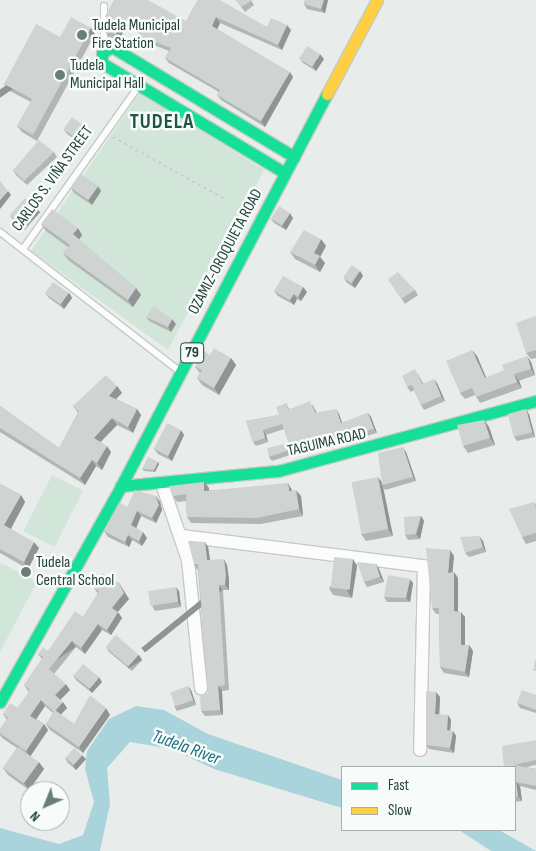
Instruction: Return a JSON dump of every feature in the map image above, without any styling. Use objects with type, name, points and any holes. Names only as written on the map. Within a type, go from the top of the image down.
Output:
[{"type":"main road","name":"OZAMIZ-OROQUIETA ROAD","points":[[0,702],[121,486],[377,0]]},
{"type":"main road","points":[[285,173],[102,63],[104,50],[112,47],[294,157]]},
{"type":"main road","name":"TAGUIMA ROAD","points":[[121,486],[162,484],[278,471],[536,401]]},
{"type":"street","points":[[162,484],[182,536],[201,688]]},
{"type":"street","points":[[182,536],[424,566],[420,750]]},
{"type":"lane","points":[[104,6],[104,50]]},
{"type":"lane","name":"CARLOS S. VIÑA STREET","points":[[138,85],[23,249],[181,372]]},
{"type":"lane","points":[[0,232],[23,249]]},
{"type":"path","points":[[106,133],[225,199]]},
{"type":"green space","points":[[140,93],[264,170],[168,350],[31,251]]},
{"type":"green space","points":[[52,475],[83,491],[55,547],[23,531]]},
{"type":"green space","points":[[1,563],[37,582],[0,652],[0,566]]},
{"type":"water","name":"Tudela River","points":[[136,706],[164,710],[208,734],[341,780],[341,808],[214,769],[172,749],[130,742],[107,768],[110,804],[100,851],[0,851],[0,828],[59,844],[83,835],[94,802],[85,769],[87,751],[109,719]]},
{"type":"water","points":[[461,831],[501,831],[536,851],[491,851]]},
{"type":"building","points":[[114,0],[148,0],[186,21],[198,0],[220,0],[267,27],[271,18],[287,25],[278,45],[216,17],[212,26],[290,72],[261,121],[217,95],[220,90],[165,58],[171,48],[140,36],[142,31],[123,20],[116,34],[105,32],[110,19],[105,16]]},
{"type":"building","points":[[236,0],[251,0],[251,1],[241,7]]},
{"type":"building","points":[[305,0],[324,0],[321,9],[304,4]]},
{"type":"building","points":[[71,17],[91,28],[33,135],[17,126],[32,99],[4,84],[36,24],[60,37]]},
{"type":"building","points":[[307,46],[320,54],[312,67],[299,59]]},
{"type":"building","points":[[72,117],[82,124],[73,136],[63,129]]},
{"type":"building","points":[[39,140],[54,152],[24,181],[13,170]]},
{"type":"building","points":[[81,174],[98,186],[88,200],[71,188]]},
{"type":"building","points":[[0,181],[8,191],[0,200]]},
{"type":"building","points":[[25,198],[36,208],[21,225],[10,215]]},
{"type":"building","points":[[279,206],[290,213],[282,226],[271,219]]},
{"type":"building","points":[[52,209],[78,228],[73,234],[136,288],[128,300],[63,253],[70,245],[41,224]]},
{"type":"building","points":[[304,230],[321,239],[314,253],[320,256],[315,265],[290,252]]},
{"type":"building","points":[[352,265],[360,271],[351,283],[343,277]]},
{"type":"building","points":[[398,272],[415,290],[401,299],[388,279]]},
{"type":"building","points":[[283,276],[303,287],[298,297],[294,294],[290,300],[274,291]]},
{"type":"building","points":[[53,282],[69,293],[61,304],[45,293]]},
{"type":"building","points":[[154,306],[172,319],[168,327],[146,317]]},
{"type":"building","points":[[536,316],[536,350],[526,353],[516,323]]},
{"type":"building","points":[[214,348],[231,358],[214,388],[197,378],[202,370],[195,367],[204,351],[210,355]]},
{"type":"building","points":[[472,350],[485,378],[504,370],[502,365],[527,356],[531,369],[514,374],[517,382],[476,397],[472,388],[460,393],[446,361]]},
{"type":"building","points":[[415,369],[422,384],[434,379],[441,396],[421,405],[412,385],[407,387],[402,376]]},
{"type":"building","points":[[106,375],[117,386],[109,396],[137,409],[128,427],[112,418],[94,438],[107,446],[97,463],[92,460],[80,478],[0,428],[0,406],[59,448],[79,412],[73,406]]},
{"type":"building","points":[[310,401],[315,413],[336,409],[341,423],[368,413],[374,429],[354,434],[351,429],[269,457],[267,448],[289,443],[282,424],[263,430],[265,438],[253,442],[246,421],[279,415],[276,407],[286,403],[288,410]]},
{"type":"building","points":[[526,409],[532,432],[514,437],[508,414]]},
{"type":"building","points":[[484,420],[490,438],[463,446],[457,425]]},
{"type":"building","points":[[167,423],[181,430],[168,456],[154,449]]},
{"type":"building","points":[[403,447],[413,477],[382,485],[378,453]]},
{"type":"building","points":[[148,457],[158,462],[154,470],[142,469]]},
{"type":"building","points":[[378,477],[388,529],[362,534],[351,482]]},
{"type":"building","points":[[204,482],[204,491],[288,483],[289,491],[296,490],[299,509],[257,518],[187,517],[186,494],[173,496],[169,486]]},
{"type":"building","points":[[0,484],[21,495],[4,525],[34,542],[24,562],[0,549]]},
{"type":"building","points":[[135,490],[156,496],[159,505],[152,518],[137,511],[131,525],[143,532],[139,541],[128,535],[125,542],[104,531],[120,503],[127,507]]},
{"type":"building","points":[[534,502],[536,508],[536,533],[522,537],[509,509]]},
{"type":"building","points":[[421,516],[416,534],[405,535],[404,517]]},
{"type":"building","points":[[479,536],[483,547],[465,553],[460,537]]},
{"type":"building","points":[[188,541],[205,542],[207,560],[224,559],[225,585],[219,585],[225,685],[218,686],[220,710],[201,711],[200,694],[208,694],[198,564],[194,564]]},
{"type":"building","points":[[426,548],[450,550],[448,573],[454,572],[454,611],[461,612],[461,645],[469,645],[465,672],[440,667],[439,608],[432,608]]},
{"type":"building","points":[[334,557],[353,559],[350,590],[331,588]]},
{"type":"building","points":[[357,562],[376,564],[380,577],[364,582]]},
{"type":"building","points":[[102,573],[119,583],[124,593],[112,608],[118,612],[107,630],[98,624],[81,648],[72,641],[49,669],[66,684],[55,695],[63,702],[54,712],[41,700],[30,716],[44,724],[26,751],[0,733],[0,729],[8,718],[3,714],[10,703],[18,708],[30,690],[24,685],[43,657],[38,654],[43,647],[48,651],[75,611],[83,617],[99,591],[94,588]]},
{"type":"building","points":[[388,575],[410,579],[406,598],[384,597]]},
{"type":"building","points":[[176,587],[178,602],[150,606],[148,591]]},
{"type":"building","points":[[116,635],[139,655],[128,667],[106,647]]},
{"type":"building","points":[[535,660],[536,671],[533,671]]},
{"type":"building","points":[[83,664],[99,677],[90,689],[74,676]]},
{"type":"building","points":[[188,686],[193,700],[175,707],[170,692]]},
{"type":"building","points":[[522,690],[536,695],[536,710],[517,703]]},
{"type":"building","points":[[426,691],[436,692],[435,714],[448,715],[447,730],[453,731],[450,748],[426,745]]},
{"type":"building","points":[[90,695],[106,708],[79,747],[46,724],[55,710],[74,724]]},
{"type":"building","points":[[536,740],[536,760],[514,765],[536,769],[536,786],[516,782],[516,766],[504,766],[502,746]]},
{"type":"building","points":[[18,747],[39,762],[25,781],[21,781],[3,768]]},
{"type":"building","points":[[74,748],[82,755],[74,765],[65,758]]},
{"type":"traffic: fast","points":[[285,173],[102,63],[102,53],[112,47],[294,157]]},
{"type":"traffic: fast","points":[[0,702],[121,486],[327,94]]},
{"type":"traffic: fast","points":[[121,486],[278,471],[536,401]]},
{"type":"traffic: slow","points":[[327,94],[377,0]]},
{"type":"place","name":"Tudela Municipal Fire Station","points":[[82,35]]},
{"type":"place","name":"Tudela Municipal Hall","points":[[60,75]]},
{"type":"place","name":"Tudela Central School","points":[[26,572]]},
{"type":"district","name":"TUDELA","points":[[162,122]]}]
